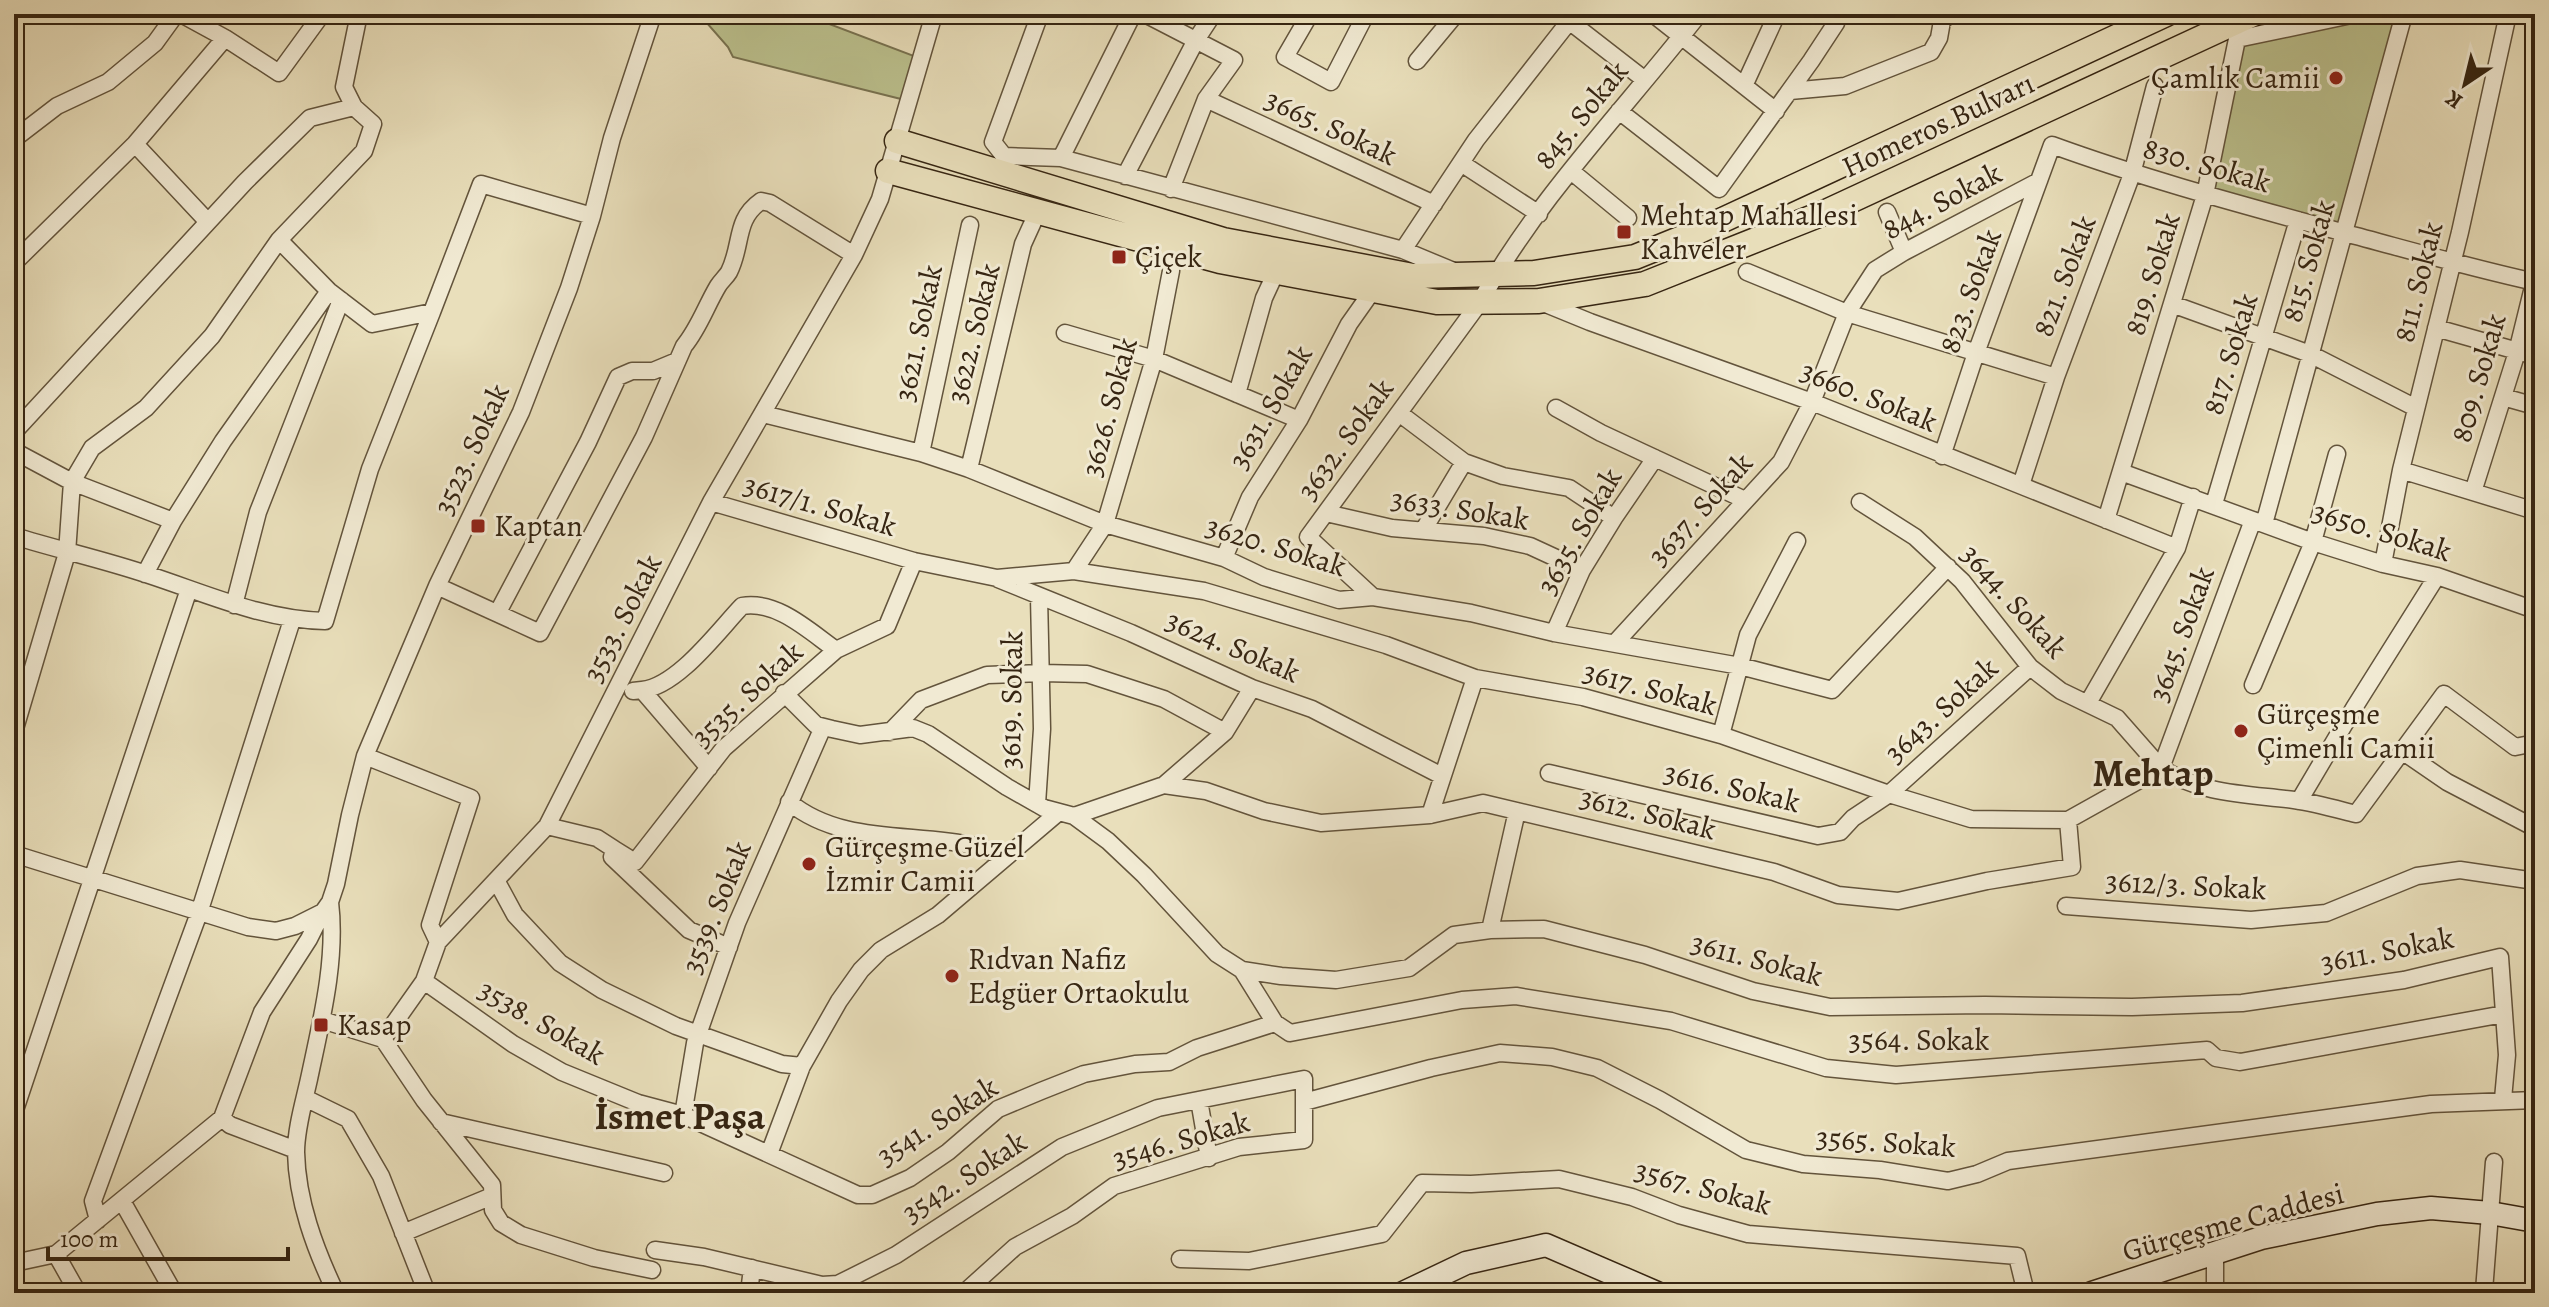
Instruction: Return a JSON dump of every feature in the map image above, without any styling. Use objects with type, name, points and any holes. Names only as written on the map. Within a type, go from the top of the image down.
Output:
[{"type":"main road","name":"Homeros Bulvarı","points":[[897,141],[1223,240],[1413,276],[1534,273],[1635,257],[1712,225],[2132,20],[2166,14]]},
{"type":"main road","name":"Homeros Bulvarı","points":[[888,171],[1220,261],[1437,302],[1539,301],[1645,284],[1826,212],[2253,14]]},
{"type":"main road","points":[[2190,43],[2237,39]]},
{"type":"main road","name":"Gürçeşme Caddesi","points":[[2092,1293],[2261,1238],[2377,1214],[2431,1208],[2535,1221]]},
{"type":"main road","points":[[1403,1293],[1466,1263],[1546,1245],[1653,1292]]},
{"type":"street","points":[[14,139],[57,106],[108,82],[155,43],[178,14],[225,38],[279,73],[322,14]]},
{"type":"street","points":[[14,732],[67,553],[72,482],[92,448],[146,408],[212,336],[279,240],[364,151],[373,124],[354,107],[344,87],[359,14]]},
{"type":"street","name":"3523. Sokak","points":[[326,907],[336,884],[365,756],[437,586],[521,412],[569,288],[612,138],[653,14]]},
{"type":"street","name":"3533. Sokak","points":[[383,1039],[424,981],[438,942],[547,826],[711,502],[854,255],[880,199],[934,14]]},
{"type":"street","points":[[1040,14],[993,142],[1004,156],[1061,158],[1403,250],[1466,276]]},
{"type":"street","points":[[1061,158],[1133,14]]},
{"type":"street","points":[[1145,14],[1234,60],[1206,99],[1171,189]]},
{"type":"street","points":[[1125,176],[1196,40],[1213,14]]},
{"type":"street","points":[[1310,14],[1285,57],[1331,82],[1366,14]]},
{"type":"street","points":[[1417,61],[1456,14]]},
{"type":"street","points":[[1653,14],[1776,111]]},
{"type":"street","name":"845. Sokak","points":[[1495,275],[1571,171],[1699,14]]},
{"type":"street","points":[[1744,86],[1777,14]]},
{"type":"street","points":[[1619,111],[1719,189],[1790,91],[1839,14]]},
{"type":"street","points":[[1790,91],[1845,86],[1931,52],[1939,38],[1942,21],[1950,14]]},
{"type":"street","points":[[2237,39],[2356,14]]},
{"type":"street","name":"815. Sokak","points":[[2259,522],[2346,233],[2404,14]]},
{"type":"street","name":"811. Sokak","points":[[2383,564],[2401,470],[2508,14]]},
{"type":"street","points":[[1403,250],[1476,140],[1568,17],[1645,80]]},
{"type":"street","points":[[14,263],[135,144],[225,38]]},
{"type":"street","name":"819. Sokak","points":[[2106,520],[2205,195],[2237,39]]},
{"type":"street","name":"821. Sokak","points":[[2021,485],[2056,377],[2132,174],[2155,86]]},
{"type":"street","name":"3665. Sokak","points":[[1206,99],[1434,204]]},
{"type":"street","points":[[14,432],[208,222],[310,118],[354,107]]},
{"type":"street","points":[[135,144],[208,222]]},
{"type":"street","name":"830. Sokak","points":[[2052,145],[2132,174],[2205,195],[2452,263],[2535,281]]},
{"type":"street","name":"823. Sokak","points":[[1942,456],[2052,145]]},
{"type":"street","points":[[1461,163],[1539,214]]},
{"type":"street","points":[[1571,171],[1628,218]]},
{"type":"street","name":"844. Sokak","points":[[1812,402],[1847,313],[1875,270],[2039,181]]},
{"type":"street","points":[[14,536],[145,574],[234,605],[292,620],[325,621],[370,469],[481,184],[592,216]]},
{"type":"street","points":[[437,586],[540,633],[644,437],[677,361],[728,274],[742,220],[761,201],[854,255]]},
{"type":"street","name":"3622. Sokak","points":[[969,469],[1023,244],[1038,211]]},
{"type":"street","points":[[1887,212],[1904,252]]},
{"type":"street","name":"817. Sokak","points":[[2214,504],[2266,337],[2298,220]]},
{"type":"street","name":"3621. Sokak","points":[[921,453],[970,225]]},
{"type":"street","points":[[279,240],[335,295],[372,324],[432,312]]},
{"type":"street","name":"3626. Sokak","points":[[1074,571],[1105,524],[1154,359],[1171,271],[1172,248]]},
{"type":"street","points":[[1237,394],[1264,298],[1276,272]]},
{"type":"street","points":[[1747,272],[1847,313],[2056,377]]},
{"type":"street","name":"3632. Sokak","points":[[1373,597],[1308,537],[1480,302],[1495,275]]},
{"type":"street","name":"809. Sokak","points":[[2473,492],[2517,352],[2535,281]]},
{"type":"street","name":"3631. Sokak","points":[[1224,558],[1250,497],[1299,420],[1349,324],[1373,290]]},
{"type":"street","points":[[145,574],[173,521],[223,441],[335,295]]},
{"type":"street","points":[[234,605],[258,512],[335,295]]},
{"type":"street","name":"3660. Sokak","points":[[1539,301],[1812,402],[2177,548]]},
{"type":"street","points":[[2172,304],[2310,354],[2416,408]]},
{"type":"street","points":[[2436,328],[2535,356]]},
{"type":"street","points":[[1065,333],[1154,359],[1299,420]]},
{"type":"street","points":[[498,612],[588,442],[618,377],[632,371],[653,371],[677,361]]},
{"type":"street","points":[[2503,397],[2535,406]]},
{"type":"street","name":"3637. Sokak","points":[[1615,643],[1781,462],[1812,402]]},
{"type":"street","points":[[1556,408],[1745,500]]},
{"type":"street","points":[[1399,413],[1464,462],[1503,476],[1569,488],[1614,518]]},
{"type":"street","name":"3620. Sokak","points":[[763,414],[921,453],[1105,524],[1224,558],[1264,577],[1339,600],[1373,597],[1471,613],[1554,633],[1740,666],[1832,690],[1948,567]]},
{"type":"street","points":[[14,451],[72,482],[173,521]]},
{"type":"street","points":[[2253,685],[2313,542],[2337,454]]},
{"type":"street","name":"3635. Sokak","points":[[1554,633],[1582,570],[1655,458]]},
{"type":"street","points":[[1424,529],[1464,462]]},
{"type":"street","points":[[2401,470],[2535,511]]},
{"type":"street","name":"3650. Sokak","points":[[2121,472],[2313,542],[2533,606]]},
{"type":"street","points":[[2088,703],[2177,548],[2193,497]]},
{"type":"street","name":"3617/1. Sokak","points":[[711,502],[914,561]]},
{"type":"street","name":"3644. Sokak","points":[[1860,502],[1915,537],[1948,567],[2030,667],[2061,691],[2117,718],[2161,768]]},
{"type":"street","name":"3633. Sokak","points":[[1326,513],[1392,528],[1484,536],[1530,546],[1582,570]]},
{"type":"street","name":"3645. Sokak","points":[[2161,768],[2259,522]]},
{"type":"street","points":[[1721,735],[1748,635],[1797,541]]},
{"type":"street","name":"3617. Sokak","points":[[914,561],[997,578],[1074,571],[1204,591],[1386,645],[1475,678],[1583,697],[1721,735],[1889,794],[1971,819],[2068,820],[2161,768]]},
{"type":"street","name":"3535. Sokak","points":[[614,849],[635,862],[724,748],[836,650],[887,626],[914,561]]},
{"type":"street","points":[[2299,801],[2437,576]]},
{"type":"street","name":"3624. Sokak","points":[[997,578],[1131,633],[1252,688],[1312,709],[1442,776]]},
{"type":"street","points":[[14,1113],[189,589]]},
{"type":"street","name":"3619. Sokak","points":[[1037,804],[1042,673],[1039,597]]},
{"type":"street","points":[[616,693],[651,689],[680,671],[742,606],[756,603],[786,615],[836,650]]},
{"type":"street","points":[[98,1220],[93,1201],[199,913],[292,620]]},
{"type":"street","name":"3643. Sokak","points":[[1889,794],[2030,667]]},
{"type":"street","points":[[890,732],[921,700],[987,675],[1042,673],[1087,674],[1164,699],[1225,732]]},
{"type":"street","points":[[1430,815],[1475,678]]},
{"type":"street","points":[[769,1154],[802,1066],[839,1001],[861,970],[881,950],[938,915],[1004,858],[1066,814],[1164,785],[1225,732],[1252,688]]},
{"type":"street","points":[[642,690],[709,768]]},
{"type":"street","points":[[784,693],[816,725],[823,727]]},
{"type":"street","points":[[2161,768],[2205,790],[2299,801],[2356,814],[2444,694],[2515,747],[2535,743]]},
{"type":"street","name":"3611. Sokak","points":[[823,727],[860,735],[913,728],[928,734],[1037,804],[1066,814],[1108,841],[1217,954],[1242,970],[1336,980],[1409,968],[1454,935],[1490,930],[1544,929],[1645,955],[1753,991],[1830,1007],[2132,1007],[2242,1003],[2404,980],[2500,957],[2504,1014]]},
{"type":"street","name":"3539. Sokak","points":[[683,1115],[698,1034],[729,947],[823,727]]},
{"type":"street","points":[[2402,751],[2447,782],[2535,828]]},
{"type":"street","points":[[365,756],[471,798],[430,925],[438,942]]},
{"type":"street","name":"3616. Sokak","points":[[1549,773],[1818,836],[1840,832],[1853,818],[1889,794]]},
{"type":"street","name":"3612. Sokak","points":[[1164,785],[1206,791],[1264,811],[1321,823],[1430,815],[1483,803],[1774,872],[1838,895],[1898,901],[1987,881],[2072,867],[2068,820]]},
{"type":"street","points":[[789,802],[828,824],[867,834],[978,847],[1004,858]]},
{"type":"street","points":[[1490,930],[1517,811]]},
{"type":"street","points":[[547,826],[597,838],[614,849],[612,857],[689,930],[729,947]]},
{"type":"street","points":[[14,854],[248,927],[276,931],[309,921],[326,907]]},
{"type":"street","name":"3612/3. Sokak","points":[[2066,906],[2251,920],[2326,913],[2417,876],[2460,870],[2535,881]]},
{"type":"street","points":[[496,880],[515,915],[560,963],[602,990],[636,1009],[698,1034],[782,1064],[802,1066]]},
{"type":"street","points":[[326,907],[333,926],[322,1020],[296,1150],[300,1191],[326,1272],[336,1293]]},
{"type":"street","points":[[14,1263],[56,1254],[222,1118],[262,1012],[326,907]]},
{"type":"street","points":[[1242,970],[1275,1023]]},
{"type":"street","name":"3538. Sokak","points":[[424,981],[502,1036],[562,1072],[638,1103],[683,1115],[858,1195]]},
{"type":"street","name":"3564. Sokak","points":[[1275,1023],[1290,1033],[1462,1000],[1516,996],[1671,1021],[1826,1068],[1896,1075],[2207,1050],[2216,1058],[2240,1062],[2504,1014]]},
{"type":"street","points":[[2503,1099],[2507,1055],[2504,1014]]},
{"type":"street","points":[[322,1020],[383,1039],[441,1122],[492,1185],[493,1210],[501,1223],[521,1235],[594,1258],[652,1270]]},
{"type":"street","name":"3541. Sokak","points":[[858,1195],[872,1195],[910,1178],[948,1152],[998,1109],[1041,1091],[1084,1074],[1135,1064],[1169,1062],[1197,1048],[1275,1023]]},
{"type":"street","name":"3565. Sokak","points":[[1304,1102],[1500,1053],[1552,1057],[1597,1068],[1746,1150],[1803,1164],[1880,1170],[1948,1181],[1977,1174],[2008,1161],[2431,1104],[2535,1100]]},
{"type":"street","name":"3542. Sokak","points":[[655,1250],[704,1257],[822,1285],[838,1284],[896,1255],[1062,1147],[1158,1108],[1304,1079],[1304,1102]]},
{"type":"street","points":[[305,1098],[348,1119],[381,1176],[427,1293]]},
{"type":"street","points":[[1199,1100],[1209,1158]]},
{"type":"street","name":"3546. Sokak","points":[[964,1293],[1015,1247],[1072,1216],[1114,1186],[1239,1147],[1304,1140],[1304,1102]]},
{"type":"street","points":[[222,1118],[230,1125],[296,1150]]},
{"type":"street","points":[[441,1122],[664,1173]]},
{"type":"street","points":[[2494,1162],[2484,1292],[2529,1293]]},
{"type":"street","name":"3567. Sokak","points":[[1180,1259],[1249,1261],[1382,1234],[1422,1183],[1471,1184],[1559,1179],[1632,1197],[1679,1215],[1748,1234],[2017,1256],[2026,1293]]},
{"type":"street","points":[[403,1233],[492,1196]]},
{"type":"street","points":[[122,1201],[174,1293]]},
{"type":"street","points":[[2215,1253],[2215,1293]]},
{"type":"street","points":[[56,1254],[78,1293]]},
{"type":"street","points":[[749,1293],[752,1268]]},
{"type":"street","points":[[326,1272],[345,1293]]},
{"type":"green space","points":[[699,14],[803,14],[914,56],[901,99],[733,57]]},
{"type":"green space","points":[[2356,14],[2404,14],[2346,233],[2205,195],[2237,39]]},
{"type":"place","name":"Çamlık Camii","points":[[2336,78]]},
{"type":"place","name":"Mehtap Mahallesi Kahveler","points":[[1624,232]]},
{"type":"place","name":"Çiçek","points":[[1119,257]]},
{"type":"place","name":"Kaptan","points":[[478,526]]},
{"type":"place","name":"Gürçeşme Çimenli Camii","points":[[2241,731]]},
{"type":"place","name":"Gürçeşme Güzel İzmir Camii","points":[[809,864]]},
{"type":"place","name":"Rıdvan Nafiz Edgüer Ortaokulu","points":[[952,976]]},
{"type":"place","name":"Kasap","points":[[321,1025]]},
{"type":"district","name":"Mehtap","points":[[2153,773]]},
{"type":"district","name":"İsmet Paşa","points":[[680,1116]]}]
